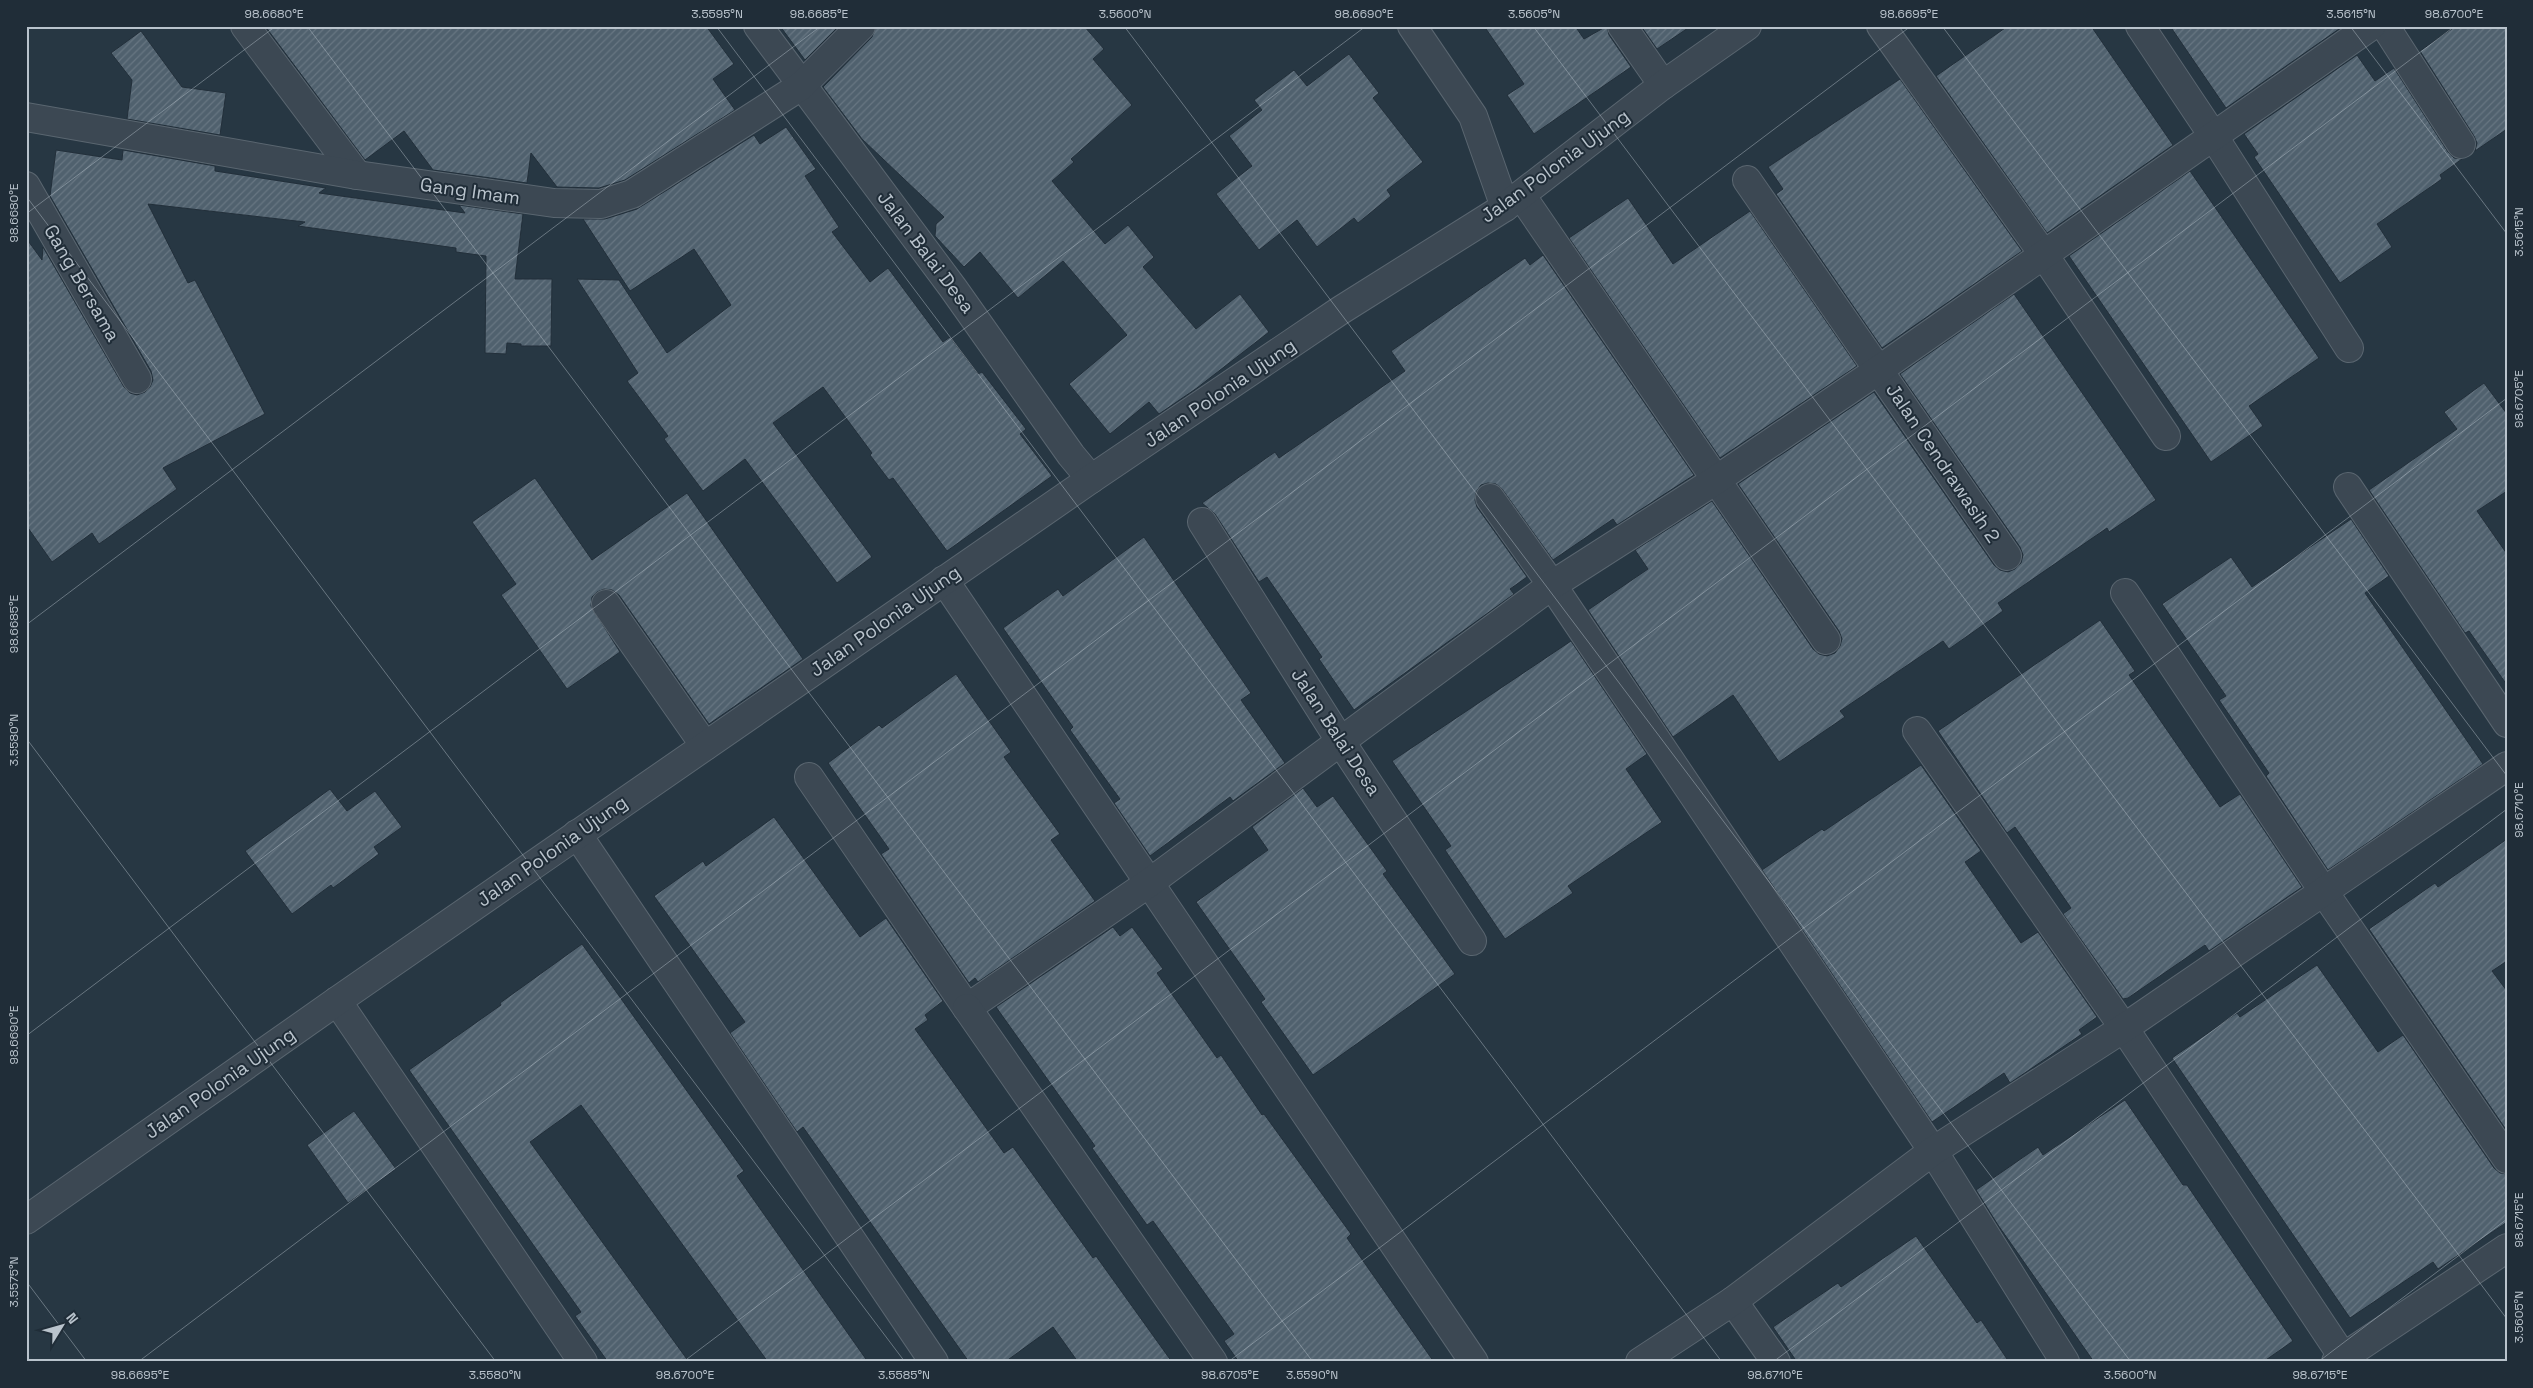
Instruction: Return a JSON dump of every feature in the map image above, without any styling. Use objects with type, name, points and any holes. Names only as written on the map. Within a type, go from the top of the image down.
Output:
[{"type":"street","points":[[245,26],[357,175]]},
{"type":"street","name":"Jalan Balai Desa","points":[[758,26],[953,288],[1071,455],[1091,479]]},
{"type":"street","name":"Gang Imam","points":[[26,117],[357,175],[554,203],[601,204],[632,194],[802,86],[861,26]]},
{"type":"street","points":[[1412,26],[1473,116],[1513,201],[1716,480],[1826,640]]},
{"type":"street","points":[[1622,26],[1663,85]]},
{"type":"street","name":"Jalan Polonia Ujung","points":[[26,1220],[577,834],[1091,479],[1341,310],[1513,201],[1663,85],[1748,26]]},
{"type":"street","points":[[1881,26],[2044,255],[2166,436]]},
{"type":"street","points":[[2140,26],[2214,137],[2349,348]]},
{"type":"street","points":[[968,1008],[1149,883],[1552,585],[1716,480],[1880,369],[2371,26]]},
{"type":"street","points":[[2386,26],[2461,144]]},
{"type":"street","name":"Jalan Cendrawasih 2","points":[[1747,180],[1880,369],[2007,556]]},
{"type":"street","name":"Gang Bersama","points":[[26,186],[137,379]]},
{"type":"street","points":[[2348,486],[2507,723]]},
{"type":"street","points":[[1490,498],[1552,585],[1933,1151],[2064,1362]]},
{"type":"street","name":"Jalan Balai Desa","points":[[1202,522],[1341,742],[1472,941]]},
{"type":"street","points":[[944,580],[1474,1362]]},
{"type":"street","points":[[2125,593],[2324,892],[2507,1159]]},
{"type":"street","points":[[606,604],[705,746]]},
{"type":"street","points":[[1917,731],[2124,1028],[2340,1359],[2507,1248]]},
{"type":"street","points":[[1640,1362],[1733,1301],[1933,1151],[2124,1028],[2507,766]]},
{"type":"street","points":[[809,777],[1213,1362]]},
{"type":"street","points":[[577,834],[934,1362]]},
{"type":"street","points":[[338,1001],[583,1362]]},
{"type":"street","points":[[1733,1301],[1776,1362]]},
{"type":"building","points":[[265,26],[706,26],[734,64],[713,79],[735,110],[625,180],[599,188],[557,187],[531,153],[527,183],[433,170],[404,131],[365,160]]},
{"type":"building","points":[[780,26],[839,26],[805,60]]},
{"type":"building","points":[[876,26],[1084,26],[1104,49],[1093,59],[1132,105],[1071,159],[1074,162],[1052,181],[1105,244],[1128,225],[1154,257],[1143,267],[1196,329],[1240,294],[1269,332],[1197,388],[1159,414],[1149,402],[1110,434],[1069,384],[1127,335],[1063,261],[1018,298],[980,252],[964,267],[935,236],[936,224],[944,217],[862,139],[823,87],[872,37]]},
{"type":"building","points":[[1484,26],[1575,26],[1584,39],[1607,26],[1609,35],[1631,67],[1534,134],[1507,95],[1524,84]]},
{"type":"building","points":[[1641,26],[1691,26],[1657,49]]},
{"type":"building","points":[[2008,26],[2091,26],[2173,145],[2047,233],[1936,76]]},
{"type":"building","points":[[2170,26],[2337,26],[2339,29],[2226,108]]},
{"type":"building","points":[[2456,26],[2507,26],[2507,129],[2475,151],[2477,143],[2474,136],[2420,51]]},
{"type":"building","points":[[141,31],[182,87],[226,93],[220,135],[127,119],[132,80],[111,53]]},
{"type":"building","points":[[1349,54],[1379,93],[1373,98],[1423,162],[1387,190],[1391,196],[1358,223],[1354,218],[1317,247],[1297,220],[1259,250],[1216,194],[1252,166],[1229,136],[1262,110],[1254,100],[1294,70],[1307,86]]},
{"type":"building","points":[[2357,55],[2375,81],[2394,68],[2448,152],[2454,158],[2462,159],[2440,175],[2442,179],[2377,224],[2392,247],[2340,283],[2254,157],[2258,154],[2244,134]]},
{"type":"building","points":[[1900,79],[2022,251],[1882,348],[1776,194],[1783,189],[1768,167]]},
{"type":"building","points":[[786,127],[816,169],[805,176],[839,227],[832,232],[870,282],[888,268],[943,342],[950,337],[978,374],[982,372],[1026,429],[1020,434],[1052,476],[947,551],[893,478],[889,480],[870,455],[872,453],[823,387],[773,423],[872,557],[837,583],[745,459],[703,491],[664,439],[668,436],[627,381],[638,373],[577,279],[619,280],[667,353],[731,305],[694,249],[630,291],[583,219],[605,219],[637,209],[754,135],[760,144]]},
{"type":"building","points":[[56,150],[122,160],[123,150],[215,166],[215,171],[326,188],[319,193],[465,213],[459,205],[523,214],[515,279],[552,279],[551,346],[521,346],[521,344],[507,343],[506,354],[485,353],[486,256],[456,252],[456,248],[298,226],[305,222],[148,204],[188,283],[195,280],[265,414],[163,468],[177,489],[99,544],[92,533],[52,562],[26,525],[26,238],[42,260],[43,247],[124,387],[130,393],[137,395],[145,392],[153,380],[151,371],[50,196]]},
{"type":"building","points":[[2190,171],[2319,358],[2249,406],[2263,426],[2211,462],[2069,256]]},
{"type":"building","points":[[1628,198],[1673,264],[1750,211],[1857,366],[1720,458],[1569,238]]},
{"type":"building","points":[[1543,255],[1694,475],[1617,525],[1613,519],[1553,560],[1502,489],[1496,484],[1488,483],[1481,485],[1476,492],[1475,500],[1477,507],[1527,577],[1510,589],[1514,594],[1354,710],[1319,659],[1322,657],[1267,577],[1259,582],[1215,514],[1202,503],[1275,452],[1279,458],[1405,371],[1391,351],[1525,258],[1530,265]]},
{"type":"building","points":[[2014,294],[2156,500],[2109,532],[2107,528],[1998,603],[2003,611],[1949,649],[1943,641],[1840,711],[1845,717],[1779,762],[1733,695],[1673,737],[1588,610],[1648,569],[1635,550],[1712,501],[1813,649],[1819,654],[1827,656],[1835,653],[1842,639],[1839,631],[1738,484],[1874,392],[1994,565],[2000,570],[2008,572],[2015,569],[2021,563],[2023,555],[2020,547],[1900,374]]},
{"type":"building","points":[[2484,383],[2507,414],[2507,491],[2477,511],[2507,554],[2507,685],[2469,631],[2465,633],[2369,490],[2457,429],[2444,412]]},
{"type":"building","points":[[535,478],[592,560],[687,493],[803,659],[709,724],[619,595],[612,590],[604,589],[592,597],[591,606],[620,652],[567,689],[501,595],[516,584],[472,522]]},
{"type":"building","points":[[2351,519],[2389,576],[2365,593],[2483,764],[2328,870],[2266,776],[2269,773],[2219,700],[2226,696],[2162,604],[2231,557],[2252,587]]},
{"type":"building","points":[[1144,537],[1251,693],[1241,700],[1285,763],[1233,801],[1230,797],[1150,856],[1114,803],[1120,799],[1070,730],[1073,727],[1003,628],[1058,589],[1063,596]]},
{"type":"building","points":[[2100,620],[2135,671],[2129,675],[2220,807],[2240,794],[2302,887],[2209,951],[2205,945],[2128,998],[2123,999],[2063,914],[2071,908],[2015,827],[2007,833],[1938,731]]},
{"type":"building","points":[[1571,641],[1647,754],[1626,769],[1662,822],[1568,886],[1573,893],[1505,939],[1445,850],[1451,846],[1392,761]]},
{"type":"building","points":[[956,674],[1011,752],[1004,757],[1060,834],[1051,840],[1095,901],[978,982],[975,978],[969,983],[881,854],[889,849],[828,763],[879,725],[882,728]]},
{"type":"building","points":[[1921,765],[1981,851],[1965,862],[2021,943],[2038,932],[2097,1017],[2079,1030],[2082,1034],[2010,1083],[2004,1073],[1932,1122],[1762,870],[1822,829],[1824,831]]},
{"type":"building","points":[[1303,788],[1317,807],[1333,796],[1387,871],[1383,874],[1455,974],[1313,1075],[1261,1002],[1265,999],[1196,902],[1268,850],[1252,827]]},
{"type":"building","points":[[330,789],[347,811],[375,791],[402,827],[374,847],[379,854],[333,888],[331,885],[292,914],[245,851]]},
{"type":"building","points":[[774,817],[860,937],[886,918],[943,1001],[925,1015],[928,1020],[915,1029],[1004,1153],[1013,1147],[1093,1258],[1096,1256],[1172,1362],[1078,1362],[1053,1327],[1005,1362],[969,1362],[803,1127],[797,1132],[730,1033],[745,1022],[654,896],[703,861],[706,866]]},
{"type":"building","points":[[2507,839],[2507,961],[2492,971],[2507,991],[2507,1131],[2369,929],[2435,883],[2438,887]]},
{"type":"building","points":[[1113,927],[1120,936],[1132,927],[1163,969],[1157,973],[1217,1058],[1221,1055],[1262,1115],[1264,1114],[1351,1234],[1347,1238],[1434,1362],[1239,1362],[1224,1341],[1234,1334],[1153,1221],[1147,1225],[1092,1148],[1095,1146],[996,1007]]},
{"type":"building","points":[[582,944],[744,1171],[737,1176],[868,1362],[768,1362],[581,1105],[530,1142],[689,1362],[608,1362],[575,1316],[581,1312],[409,1070],[501,1005],[500,1003]]},
{"type":"building","points":[[2317,965],[2378,1052],[2403,1035],[2494,1168],[2500,1173],[2507,1174],[2507,1222],[2438,1269],[2433,1262],[2350,1318],[2172,1058],[2237,1013],[2240,1017]]},
{"type":"building","points":[[2125,1100],[2183,1185],[2187,1185],[2293,1341],[2263,1362],[2094,1362],[1998,1225],[1976,1190],[2038,1147],[2043,1155]]},
{"type":"building","points":[[354,1111],[396,1169],[348,1203],[307,1145]]},
{"type":"building","points":[[1916,1236],[1977,1323],[1981,1320],[2009,1362],[1797,1362],[1773,1327],[1838,1283],[1841,1287]]}]
